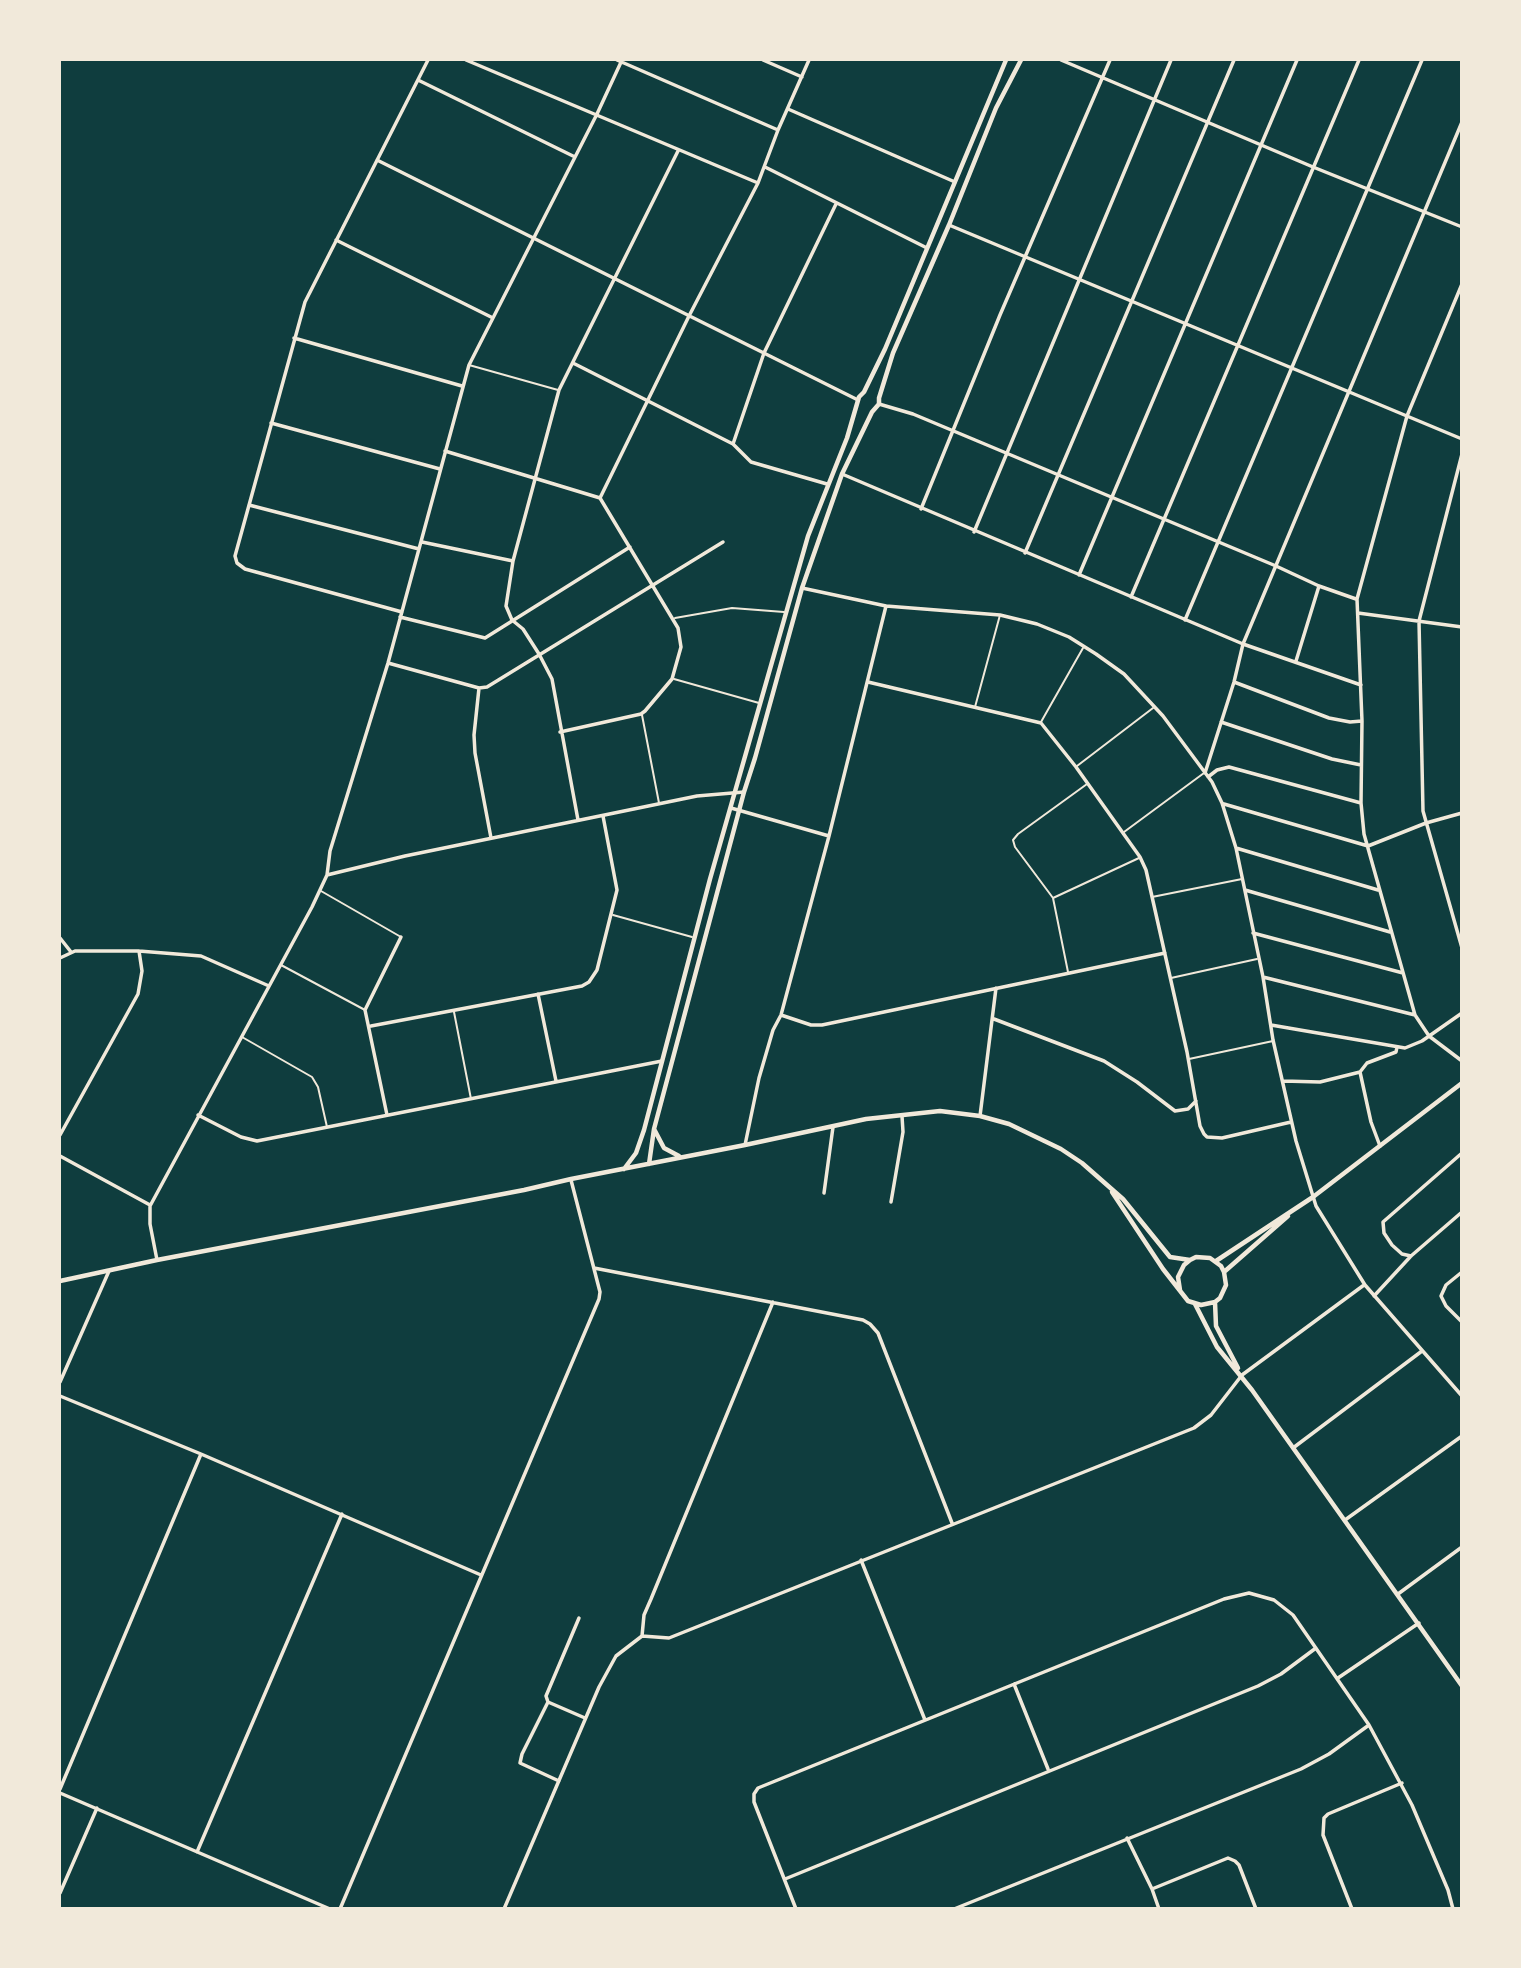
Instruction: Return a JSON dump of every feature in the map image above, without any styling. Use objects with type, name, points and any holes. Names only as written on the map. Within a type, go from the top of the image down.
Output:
[{"type":"street","points":[[428,60],[305,302],[235,556],[239,565],[245,569],[481,639],[490,636],[630,547]]},
{"type":"street","points":[[466,60],[758,183]]},
{"type":"street","points":[[157,1260],[150,1224],[150,1206],[327,875],[335,833],[354,780],[469,365],[597,114],[620,60],[778,130]]},
{"type":"street","points":[[762,60],[802,77]]},
{"type":"street","points":[[600,498],[758,183],[809,60]]},
{"type":"street","points":[[623,1169],[639,1147],[808,536],[858,402],[928,248],[1006,60]]},
{"type":"street","points":[[649,1164],[654,1129],[744,792],[802,588],[842,474],[872,412],[879,404],[893,353],[1005,88],[1021,60]]},
{"type":"street","points":[[1061,60],[1461,227]]},
{"type":"street","points":[[921,509],[1110,60]]},
{"type":"street","points":[[974,531],[1171,60]]},
{"type":"street","points":[[1025,552],[1234,60]]},
{"type":"street","points":[[1079,575],[1297,60]]},
{"type":"street","points":[[1131,597],[1359,60]]},
{"type":"street","points":[[1185,620],[1422,60]]},
{"type":"street","points":[[418,80],[575,157]]},
{"type":"street","points":[[788,109],[955,182]]},
{"type":"street","points":[[1207,775],[1243,644],[1461,122]]},
{"type":"street","points":[[578,820],[553,684],[540,654],[523,629],[512,620],[506,606],[513,561],[559,390],[678,151]]},
{"type":"street","points":[[377,160],[764,353],[872,412]]},
{"type":"street","points":[[765,167],[928,248]]},
{"type":"street","points":[[733,444],[764,353],[836,204]]},
{"type":"street","points":[[949,225],[1027,255],[1080,280],[1461,439]]},
{"type":"street","points":[[337,240],[493,318]]},
{"type":"street","points":[[1461,284],[1407,416],[1357,599],[1362,722],[1361,803],[1368,846],[1415,1015],[1429,1036],[1461,1061]]},
{"type":"street","points":[[294,338],[462,386]]},
{"type":"street","points":[[573,363],[733,444],[738,452],[758,465],[827,484]]},
{"type":"street","points":[[864,392],[873,391],[879,398]]},
{"type":"street","points":[[879,404],[903,410],[1319,586],[1357,599]]},
{"type":"street","points":[[271,423],[440,469]]},
{"type":"street","points":[[444,451],[600,498],[674,618],[681,643],[672,679],[641,714],[560,732]]},
{"type":"street","points":[[1461,454],[1419,621],[1422,790],[1426,823],[1461,948]]},
{"type":"street","points":[[842,474],[1243,644],[1361,685]]},
{"type":"street","points":[[249,505],[419,549]]},
{"type":"street","points":[[422,541],[513,561]]},
{"type":"street","points":[[387,663],[479,688],[487,687],[723,542]]},
{"type":"street","points":[[1296,662],[1319,586]]},
{"type":"street","points":[[802,588],[886,606],[1000,615],[1037,624],[1069,637],[1124,674],[1155,707],[1207,775],[1222,803],[1236,848],[1263,977],[1273,1040],[1313,1197],[1365,1285],[1461,1396]]},
{"type":"street","points":[[745,1145],[759,1078],[773,1030],[781,1015],[869,682],[886,606]]},
{"type":"street","points":[[1358,613],[1461,627]]},
{"type":"street","points":[[869,682],[1041,723],[1123,832],[1146,870],[1197,1099],[1200,1126],[1207,1137],[1222,1138],[1292,1122]]},
{"type":"street","points":[[1234,682],[1329,718],[1362,722]]},
{"type":"street","points":[[479,688],[475,753],[491,838]]},
{"type":"street","points":[[1221,722],[1332,759],[1361,765]]},
{"type":"street","points":[[1207,775],[1229,767],[1361,803]]},
{"type":"street","points":[[327,875],[347,868],[697,796],[744,792]]},
{"type":"street","points":[[1222,803],[1368,846],[1426,823],[1461,813]]},
{"type":"street","points":[[731,808],[829,836]]},
{"type":"street","points":[[371,1026],[582,986],[592,979],[612,915],[617,885],[603,816]]},
{"type":"street","points":[[1236,848],[1379,890]]},
{"type":"street","points":[[1244,890],[1391,932]]},
{"type":"street","points":[[1252,933],[1403,974]]},
{"type":"street","points":[[387,1115],[371,1026],[365,1010],[401,937]]},
{"type":"street","points":[[60,938],[71,952]]},
{"type":"street","points":[[60,958],[71,952],[139,951],[201,956],[269,986]]},
{"type":"street","points":[[60,1135],[138,994],[142,971],[139,951]]},
{"type":"street","points":[[781,1015],[811,1025],[822,1025],[1165,953]]},
{"type":"street","points":[[1263,977],[1415,1015]]},
{"type":"street","points":[[979,1115],[994,1019],[996,988]]},
{"type":"street","points":[[538,994],[556,1082]]},
{"type":"street","points":[[1271,1025],[1397,1047],[1413,1046],[1461,1013]]},
{"type":"street","points":[[994,1019],[1091,1055],[1127,1074],[1175,1111],[1188,1109],[1197,1099]]},
{"type":"street","points":[[1283,1081],[1320,1082],[1360,1072],[1367,1063],[1396,1052],[1397,1047]]},
{"type":"street","points":[[198,1115],[253,1141],[327,1129],[664,1061]]},
{"type":"street","points":[[1360,1072],[1371,1122],[1380,1146]]},
{"type":"street","points":[[1216,1261],[1313,1197],[1461,1083]]},
{"type":"street","points":[[60,1281],[157,1260],[386,1218],[833,1126],[902,1114],[940,1111],[979,1115],[1009,1124],[1047,1141],[1082,1163],[1110,1188],[1134,1212],[1170,1256],[1190,1260],[1203,1257],[1216,1261],[1224,1272],[1226,1285],[1220,1297],[1208,1305],[1195,1304],[1183,1296],[1110,1188]]},
{"type":"street","points":[[891,1202],[903,1132],[902,1114]]},
{"type":"street","points":[[824,1193],[833,1126]]},
{"type":"street","points":[[654,1129],[664,1148],[681,1157]]},
{"type":"street","points":[[1412,1256],[1402,1254],[1392,1245],[1384,1233],[1383,1222],[1461,1153]]},
{"type":"street","points":[[60,1156],[150,1206]]},
{"type":"street","points":[[340,1909],[598,1299],[600,1292],[571,1179]]},
{"type":"street","points":[[1224,1272],[1296,1208]]},
{"type":"street","points":[[1374,1296],[1412,1256],[1461,1212]]},
{"type":"street","points":[[1180,1290],[1180,1270],[1190,1260]]},
{"type":"street","points":[[594,1268],[863,1320],[875,1328],[952,1524]]},
{"type":"street","points":[[60,1382],[109,1271]]},
{"type":"street","points":[[1461,1272],[1446,1285],[1441,1296],[1446,1306],[1461,1322]]},
{"type":"street","points":[[642,1636],[668,1638],[1194,1428],[1211,1416],[1242,1375],[1365,1285]]},
{"type":"street","points":[[504,1909],[585,1718],[613,1661],[642,1636],[644,1615],[650,1599],[773,1302]]},
{"type":"street","points":[[1214,1302],[1216,1326],[1242,1375]]},
{"type":"street","points":[[1195,1304],[1213,1340],[1242,1375],[1461,1686]]},
{"type":"street","points":[[1293,1448],[1422,1351]]},
{"type":"street","points":[[60,1396],[481,1575]]},
{"type":"street","points":[[1345,1520],[1461,1436]]},
{"type":"street","points":[[201,1454],[60,1791],[330,1909]]},
{"type":"street","points":[[197,1852],[342,1514]]},
{"type":"street","points":[[1398,1594],[1461,1548]]},
{"type":"street","points":[[861,1560],[925,1720]]},
{"type":"street","points":[[796,1909],[754,1802],[755,1791],[764,1784],[1242,1593],[1266,1596],[1293,1615],[1338,1678],[1402,1783],[1448,1890],[1453,1909]]},
{"type":"street","points":[[558,1781],[527,1768],[519,1761],[548,1702],[546,1696],[579,1618]]},
{"type":"street","points":[[1338,1678],[1419,1623]]},
{"type":"street","points":[[785,1879],[1258,1686],[1281,1674],[1316,1648]]},
{"type":"street","points":[[1014,1684],[1049,1770]]},
{"type":"street","points":[[548,1702],[585,1718]]},
{"type":"street","points":[[954,1909],[1301,1769],[1329,1754],[1369,1725]]},
{"type":"street","points":[[1352,1909],[1322,1835],[1324,1818],[1402,1783]]},
{"type":"street","points":[[60,1893],[97,1808]]},
{"type":"street","points":[[1127,1838],[1159,1909]]},
{"type":"street","points":[[1152,1889],[1223,1860],[1232,1859],[1240,1865],[1256,1909]]},
{"type":"lane","points":[[469,365],[559,390]]},
{"type":"lane","points":[[674,618],[732,608],[785,612]]},
{"type":"lane","points":[[974,708],[1000,615]]},
{"type":"lane","points":[[1041,723],[1084,647]]},
{"type":"lane","points":[[672,679],[760,704]]},
{"type":"lane","points":[[1076,767],[1155,707]]},
{"type":"lane","points":[[641,714],[659,804]]},
{"type":"lane","points":[[1123,832],[1207,775]]},
{"type":"lane","points":[[1068,973],[1053,898],[1015,847],[1013,840],[1087,783]]},
{"type":"lane","points":[[1053,898],[1140,857]]},
{"type":"lane","points":[[1151,897],[1241,879]]},
{"type":"lane","points":[[320,891],[401,937]]},
{"type":"lane","points":[[612,915],[695,938]]},
{"type":"lane","points":[[1170,978],[1258,959]]},
{"type":"lane","points":[[280,965],[365,1010]]},
{"type":"lane","points":[[454,1011],[471,1099]]},
{"type":"lane","points":[[241,1036],[312,1077],[318,1087],[327,1129]]},
{"type":"lane","points":[[1188,1059],[1273,1040]]}]
